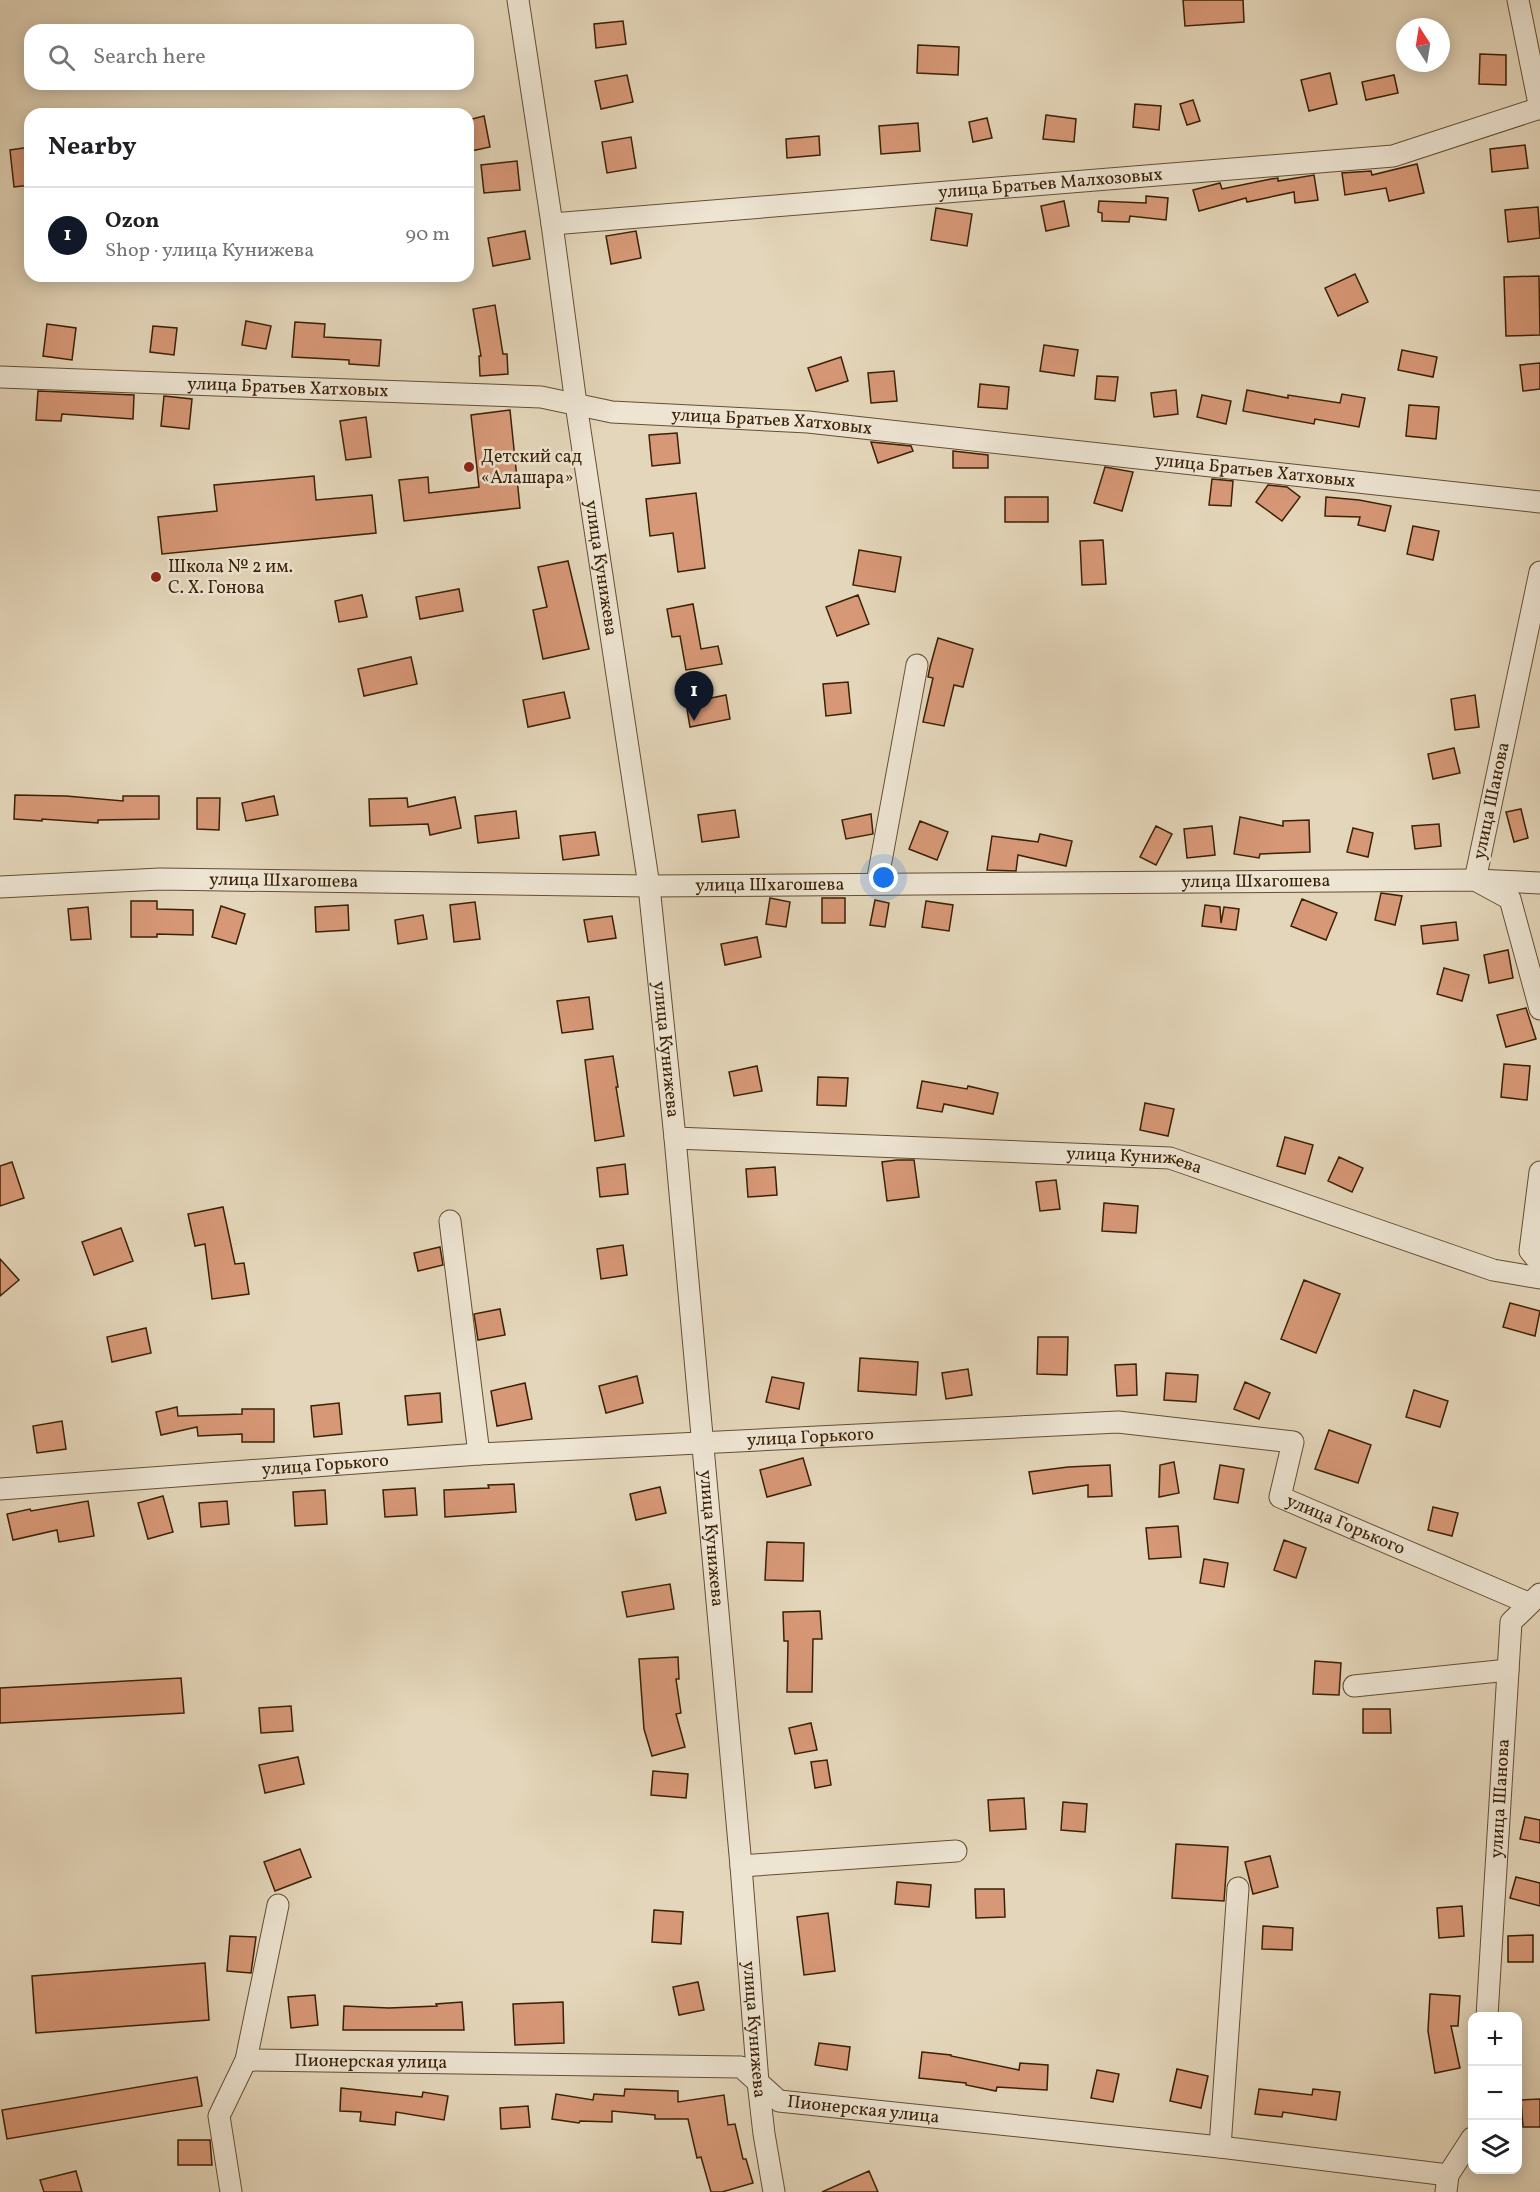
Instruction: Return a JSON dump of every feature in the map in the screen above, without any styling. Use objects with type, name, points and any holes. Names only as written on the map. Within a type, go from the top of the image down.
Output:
[{"type":"street","name":"улица Кунижева","points":[[518,0],[649,886],[675,1138],[741,1866],[758,2082],[774,2192]]},
{"type":"street","points":[[1518,0],[1540,109]]},
{"type":"street","name":"улица Братьев Малхозовых","points":[[552,224],[1393,156],[1540,109]]},
{"type":"street","name":"улица Братьев Хатховых","points":[[0,377],[541,397],[612,412],[820,423],[1540,502]]},
{"type":"street","name":"улица Шанова","points":[[1540,572],[1475,880],[1510,899],[1540,1009]]},
{"type":"street","points":[[878,883],[917,665]]},
{"type":"street","name":"улица Шхагошева","points":[[0,887],[160,879],[649,886],[1475,880],[1540,883]]},
{"type":"street","name":"улица Кунижева","points":[[675,1138],[1170,1158],[1493,1270],[1540,1278]]},
{"type":"street","points":[[1540,1172],[1530,1251],[1540,1263]]},
{"type":"street","points":[[450,1221],[479,1454]]},
{"type":"street","name":"улица Горького","points":[[0,1489],[479,1454],[1118,1422],[1293,1442],[1281,1497],[1534,1598]]},
{"type":"street","name":"улица Шанова","points":[[1487,2012],[1511,1622],[1534,1598]]},
{"type":"street","points":[[1354,1686],[1508,1670]]},
{"type":"street","points":[[741,1866],[956,1851]]},
{"type":"street","points":[[1220,2147],[1238,1888]]},
{"type":"street","points":[[231,2192],[219,2116],[246,2060],[278,1905]]},
{"type":"street","name":"Пионерская улица","points":[[246,2060],[741,2067],[779,2101],[1220,2147],[1447,2184]]},
{"type":"street","points":[[1447,2184],[1468,2147]]},
{"type":"building","points":[[1183,0],[1243,0],[1244,22],[1185,26]]},
{"type":"building","points":[[623,21],[626,44],[596,48],[594,24]]},
{"type":"building","points":[[918,45],[959,47],[958,75],[917,73]]},
{"type":"building","points":[[1480,54],[1506,55],[1506,85],[1479,84]]},
{"type":"building","points":[[1330,73],[1337,104],[1309,111],[1301,80]]},
{"type":"building","points":[[627,75],[633,102],[601,109],[595,81]]},
{"type":"building","points":[[1394,75],[1398,93],[1366,100],[1362,82]]},
{"type":"building","points":[[1193,100],[1200,121],[1187,125],[1180,104]]},
{"type":"building","points":[[1135,104],[1161,106],[1159,130],[1133,127]]},
{"type":"building","points":[[1046,115],[1076,119],[1074,142],[1043,139]]},
{"type":"building","points":[[484,116],[490,147],[474,150],[474,118]]},
{"type":"building","points":[[987,118],[992,138],[973,142],[969,122]]},
{"type":"building","points":[[918,123],[920,151],[881,154],[879,126]]},
{"type":"building","points":[[819,136],[820,155],[787,158],[786,139]]},
{"type":"building","points":[[631,137],[636,168],[607,173],[602,142]]},
{"type":"building","points":[[1525,145],[1528,168],[1492,172],[1490,149]]},
{"type":"building","points":[[24,148],[24,186],[14,187],[10,150]]},
{"type":"building","points":[[517,161],[520,190],[484,193],[481,165]]},
{"type":"building","points":[[1417,164],[1424,193],[1389,201],[1386,188],[1345,195],[1342,173],[1371,171],[1372,175]]},
{"type":"building","points":[[1314,175],[1318,200],[1295,203],[1294,192],[1247,202],[1246,198],[1199,211],[1193,190],[1220,183],[1222,189],[1271,179],[1278,178],[1278,181]]},
{"type":"building","points":[[1146,196],[1168,198],[1166,220],[1130,216],[1129,222],[1102,221],[1102,213],[1098,212],[1099,201],[1146,203]]},
{"type":"building","points":[[1064,201],[1069,226],[1046,231],[1041,206]]},
{"type":"building","points":[[1538,207],[1540,238],[1508,242],[1505,210]]},
{"type":"building","points":[[936,208],[972,214],[967,246],[931,240]]},
{"type":"building","points":[[525,231],[530,259],[493,266],[488,238]]},
{"type":"building","points":[[636,231],[641,258],[611,264],[606,236]]},
{"type":"building","points":[[1355,274],[1368,302],[1338,316],[1325,288]]},
{"type":"building","points":[[1539,276],[1540,335],[1506,336],[1504,277]]},
{"type":"building","points":[[495,305],[503,354],[507,354],[508,374],[480,376],[479,356],[481,356],[473,309]]},
{"type":"building","points":[[246,321],[271,326],[266,349],[242,345]]},
{"type":"building","points":[[295,322],[325,324],[324,337],[381,340],[379,366],[349,364],[349,360],[292,357]]},
{"type":"building","points":[[47,324],[76,328],[72,360],[43,356]]},
{"type":"building","points":[[153,326],[177,328],[174,355],[150,352]]},
{"type":"building","points":[[1044,345],[1078,350],[1074,376],[1040,371]]},
{"type":"building","points":[[1402,350],[1437,357],[1433,377],[1398,370]]},
{"type":"building","points":[[841,357],[848,381],[816,391],[808,368]]},
{"type":"building","points":[[1540,363],[1540,389],[1523,391],[1520,365]]},
{"type":"building","points":[[894,371],[897,401],[871,403],[868,373]]},
{"type":"building","points":[[1097,376],[1118,377],[1115,401],[1095,399]]},
{"type":"building","points":[[980,384],[1009,387],[1007,409],[978,407]]},
{"type":"building","points":[[1176,390],[1178,414],[1154,417],[1151,393]]},
{"type":"building","points":[[1247,390],[1288,398],[1288,395],[1340,403],[1342,394],[1365,398],[1359,427],[1315,419],[1314,424],[1243,411]]},
{"type":"building","points":[[38,391],[134,395],[133,419],[62,414],[61,421],[36,420]]},
{"type":"building","points":[[1202,395],[1231,401],[1226,424],[1197,417]]},
{"type":"building","points":[[164,396],[192,399],[189,429],[161,426]]},
{"type":"building","points":[[1409,405],[1439,407],[1436,439],[1406,436]]},
{"type":"building","points":[[510,410],[520,508],[404,521],[399,480],[428,477],[429,493],[479,487],[471,415]]},
{"type":"building","points":[[366,417],[371,457],[346,460],[340,421]]},
{"type":"building","points":[[677,433],[680,463],[652,466],[649,435]]},
{"type":"building","points":[[871,442],[911,446],[913,451],[878,463]]},
{"type":"building","points":[[953,451],[988,455],[988,468],[953,468]]},
{"type":"building","points":[[1105,467],[1133,472],[1122,511],[1094,503]]},
{"type":"building","points":[[314,476],[316,500],[372,495],[376,533],[162,554],[158,517],[217,511],[214,485]]},
{"type":"building","points":[[1212,479],[1233,481],[1231,506],[1209,505]]},
{"type":"building","points":[[1268,485],[1287,487],[1300,497],[1282,521],[1256,502]]},
{"type":"building","points":[[696,493],[705,568],[678,572],[673,533],[650,536],[646,499]]},
{"type":"building","points":[[1005,497],[1048,497],[1048,522],[1005,522]]},
{"type":"building","points":[[1326,497],[1391,506],[1385,531],[1358,525],[1360,517],[1325,516]]},
{"type":"building","points":[[1413,526],[1439,531],[1433,560],[1407,554]]},
{"type":"building","points":[[1103,540],[1106,584],[1082,585],[1080,541]]},
{"type":"building","points":[[859,550],[901,557],[895,592],[853,585]]},
{"type":"building","points":[[568,561],[589,649],[543,659],[533,610],[547,607],[538,567]]},
{"type":"building","points":[[459,589],[463,611],[420,619],[416,597]]},
{"type":"building","points":[[362,595],[367,617],[339,622],[335,601]]},
{"type":"building","points":[[858,595],[869,624],[837,636],[826,607]]},
{"type":"building","points":[[693,604],[701,649],[718,646],[722,664],[686,670],[680,636],[672,637],[667,609]]},
{"type":"building","points":[[938,638],[973,649],[963,687],[954,685],[944,726],[923,722],[933,678],[928,677]]},
{"type":"building","points":[[411,657],[417,684],[364,696],[358,669]]},
{"type":"building","points":[[848,682],[851,713],[826,716],[823,684]]},
{"type":"building","points":[[564,692],[570,718],[528,727],[523,700]]},
{"type":"building","points":[[726,695],[730,719],[690,727],[686,703]]},
{"type":"building","points":[[1475,695],[1479,727],[1455,730],[1451,699]]},
{"type":"building","points":[[1454,748],[1460,773],[1433,779],[1428,754]]},
{"type":"building","points":[[15,795],[66,796],[123,801],[123,796],[159,796],[159,819],[98,820],[98,823],[14,819]]},
{"type":"building","points":[[274,796],[278,815],[246,821],[242,803]]},
{"type":"building","points":[[455,797],[461,828],[430,835],[428,824],[370,826],[369,799],[407,798],[408,807]]},
{"type":"building","points":[[197,798],[220,798],[219,830],[197,829]]},
{"type":"building","points":[[1521,809],[1528,838],[1514,842],[1506,812]]},
{"type":"building","points":[[735,810],[739,837],[702,842],[698,815]]},
{"type":"building","points":[[516,811],[519,838],[478,843],[475,816]]},
{"type":"building","points":[[871,814],[873,834],[846,839],[842,820]]},
{"type":"building","points":[[1240,817],[1283,826],[1283,821],[1309,820],[1310,852],[1260,854],[1259,858],[1234,854]]},
{"type":"building","points":[[920,821],[948,832],[937,860],[909,849]]},
{"type":"building","points":[[1439,824],[1441,846],[1415,849],[1412,826]]},
{"type":"building","points":[[1156,826],[1172,834],[1156,865],[1140,857]]},
{"type":"building","points":[[1212,826],[1215,855],[1187,858],[1184,829]]},
{"type":"building","points":[[1353,828],[1373,833],[1368,857],[1347,852]]},
{"type":"building","points":[[595,832],[599,855],[563,860],[560,836]]},
{"type":"building","points":[[1040,834],[1072,841],[1066,866],[1018,855],[1016,871],[987,870],[992,836],[1038,842]]},
{"type":"building","points":[[1381,893],[1402,896],[1395,925],[1375,920]]},
{"type":"building","points":[[770,898],[790,902],[786,927],[766,924]]},
{"type":"building","points":[[822,898],[845,898],[845,923],[822,923]]},
{"type":"building","points":[[1302,899],[1337,913],[1326,940],[1291,926]]},
{"type":"building","points":[[875,900],[889,903],[885,927],[870,925]]},
{"type":"building","points":[[131,901],[157,901],[157,909],[193,910],[193,935],[157,934],[157,937],[131,937]]},
{"type":"building","points":[[926,901],[953,905],[949,931],[922,927]]},
{"type":"building","points":[[475,902],[480,939],[454,942],[450,905]]},
{"type":"building","points":[[348,905],[349,930],[316,932],[315,907]]},
{"type":"building","points":[[1205,905],[1220,907],[1221,923],[1224,907],[1239,909],[1236,930],[1202,926]]},
{"type":"building","points":[[221,906],[245,914],[236,944],[212,937]]},
{"type":"building","points":[[88,907],[91,939],[71,940],[68,909]]},
{"type":"building","points":[[423,915],[427,939],[398,944],[395,920]]},
{"type":"building","points":[[612,916],[616,938],[588,942],[584,920]]},
{"type":"building","points":[[1456,922],[1458,940],[1423,944],[1421,926]]},
{"type":"building","points":[[757,937],[761,957],[725,965],[721,944]]},
{"type":"building","points":[[1508,950],[1513,978],[1489,983],[1484,955]]},
{"type":"building","points":[[1444,968],[1469,975],[1462,1001],[1437,994]]},
{"type":"building","points":[[589,997],[593,1029],[562,1033],[557,1001]]},
{"type":"building","points":[[1526,1008],[1536,1039],[1506,1047],[1497,1015]]},
{"type":"building","points":[[613,1056],[624,1136],[595,1141],[585,1060]]},
{"type":"building","points":[[1504,1064],[1530,1066],[1527,1100],[1501,1097]]},
{"type":"building","points":[[757,1066],[762,1091],[734,1096],[729,1072]]},
{"type":"building","points":[[818,1077],[848,1078],[846,1106],[817,1105]]},
{"type":"building","points":[[922,1081],[967,1089],[968,1086],[998,1093],[993,1114],[944,1104],[942,1112],[917,1108]]},
{"type":"building","points":[[1145,1103],[1174,1109],[1168,1136],[1140,1130]]},
{"type":"building","points":[[1285,1137],[1313,1145],[1305,1174],[1277,1166]]},
{"type":"building","points":[[1339,1157],[1363,1168],[1352,1192],[1328,1181]]},
{"type":"building","points":[[914,1160],[919,1197],[887,1201],[882,1162]]},
{"type":"building","points":[[12,1162],[24,1198],[0,1206],[0,1166]]},
{"type":"building","points":[[625,1164],[628,1194],[600,1197],[597,1168]]},
{"type":"building","points":[[775,1167],[777,1195],[748,1197],[746,1169]]},
{"type":"building","points":[[1056,1180],[1060,1209],[1040,1211],[1036,1182]]},
{"type":"building","points":[[1104,1203],[1138,1206],[1136,1233],[1102,1231]]},
{"type":"building","points":[[223,1207],[235,1264],[244,1263],[249,1294],[212,1299],[205,1244],[195,1246],[188,1214]]},
{"type":"building","points":[[121,1228],[133,1261],[94,1275],[82,1242]]},
{"type":"building","points":[[623,1245],[627,1275],[601,1279],[597,1249]]},
{"type":"building","points":[[440,1247],[443,1265],[418,1271],[414,1253]]},
{"type":"building","points":[[0,1259],[19,1280],[0,1296]]},
{"type":"building","points":[[1304,1280],[1340,1294],[1316,1353],[1281,1339]]},
{"type":"building","points":[[1510,1303],[1540,1311],[1535,1336],[1503,1327]]},
{"type":"building","points":[[500,1309],[505,1335],[478,1340],[474,1314]]},
{"type":"building","points":[[146,1328],[151,1353],[112,1362],[107,1337]]},
{"type":"building","points":[[1038,1337],[1068,1337],[1067,1375],[1037,1374]]},
{"type":"building","points":[[860,1358],[918,1362],[916,1395],[858,1391]]},
{"type":"building","points":[[1136,1364],[1137,1395],[1117,1396],[1115,1365]]},
{"type":"building","points":[[968,1369],[972,1395],[946,1399],[942,1373]]},
{"type":"building","points":[[1166,1373],[1198,1375],[1196,1402],[1164,1400]]},
{"type":"building","points":[[637,1376],[643,1403],[606,1413],[599,1386]]},
{"type":"building","points":[[772,1377],[804,1383],[799,1409],[766,1402]]},
{"type":"building","points":[[1245,1382],[1270,1393],[1259,1419],[1234,1409]]},
{"type":"building","points":[[525,1383],[532,1419],[497,1426],[491,1391]]},
{"type":"building","points":[[1414,1390],[1448,1401],[1440,1427],[1406,1417]]},
{"type":"building","points":[[440,1393],[442,1422],[408,1425],[405,1396]]},
{"type":"building","points":[[339,1403],[342,1434],[314,1437],[311,1406]]},
{"type":"building","points":[[177,1407],[178,1416],[242,1414],[242,1409],[274,1409],[274,1442],[242,1442],[242,1434],[198,1436],[197,1427],[161,1435],[156,1412]]},
{"type":"building","points":[[62,1421],[66,1449],[37,1453],[33,1426]]},
{"type":"building","points":[[1329,1430],[1371,1445],[1358,1483],[1315,1469]]},
{"type":"building","points":[[803,1458],[811,1485],[767,1497],[760,1470]]},
{"type":"building","points":[[1174,1462],[1179,1493],[1159,1497],[1160,1465]]},
{"type":"building","points":[[1110,1465],[1112,1496],[1088,1497],[1088,1485],[1033,1494],[1029,1472]]},
{"type":"building","points":[[1220,1465],[1244,1469],[1238,1503],[1214,1499]]},
{"type":"building","points":[[514,1484],[516,1512],[445,1517],[444,1490],[489,1488],[488,1485]]},
{"type":"building","points":[[660,1487],[666,1513],[636,1520],[630,1494]]},
{"type":"building","points":[[415,1488],[417,1515],[385,1517],[383,1490]]},
{"type":"building","points":[[325,1490],[327,1524],[295,1526],[293,1492]]},
{"type":"building","points":[[163,1496],[173,1532],[148,1539],[138,1503]]},
{"type":"building","points":[[88,1501],[94,1536],[59,1542],[57,1530],[13,1540],[7,1514]]},
{"type":"building","points":[[227,1501],[229,1524],[201,1527],[199,1503]]},
{"type":"building","points":[[1433,1507],[1458,1513],[1452,1536],[1428,1530]]},
{"type":"building","points":[[1178,1526],[1181,1557],[1149,1559],[1146,1528]]},
{"type":"building","points":[[1284,1540],[1306,1548],[1296,1578],[1274,1570]]},
{"type":"building","points":[[767,1542],[804,1543],[803,1581],[765,1580]]},
{"type":"building","points":[[1204,1559],[1228,1563],[1224,1587],[1200,1583]]},
{"type":"building","points":[[670,1584],[674,1609],[627,1617],[622,1592]]},
{"type":"building","points":[[820,1611],[822,1639],[813,1639],[812,1692],[787,1692],[788,1641],[784,1641],[783,1612]]},
{"type":"building","points":[[678,1657],[679,1679],[676,1679],[681,1713],[676,1714],[685,1747],[652,1756],[644,1729],[639,1659]]},
{"type":"building","points":[[1315,1661],[1341,1663],[1339,1695],[1313,1694]]},
{"type":"building","points":[[181,1678],[184,1713],[0,1723],[0,1688]]},
{"type":"building","points":[[291,1706],[293,1731],[261,1733],[259,1708]]},
{"type":"building","points":[[1363,1709],[1390,1709],[1391,1733],[1363,1733]]},
{"type":"building","points":[[811,1723],[817,1750],[795,1754],[789,1728]]},
{"type":"building","points":[[298,1757],[304,1784],[265,1793],[259,1765]]},
{"type":"building","points":[[827,1760],[831,1785],[815,1788],[811,1762]]},
{"type":"building","points":[[653,1771],[688,1774],[686,1798],[651,1795]]},
{"type":"building","points":[[1024,1798],[1026,1829],[990,1831],[988,1800]]},
{"type":"building","points":[[1063,1802],[1087,1804],[1085,1832],[1061,1830]]},
{"type":"building","points":[[1525,1817],[1540,1820],[1540,1843],[1520,1839]]},
{"type":"building","points":[[1176,1844],[1228,1847],[1224,1901],[1172,1898]]},
{"type":"building","points":[[300,1849],[311,1877],[275,1891],[264,1862]]},
{"type":"building","points":[[1270,1856],[1278,1887],[1253,1894],[1245,1862]]},
{"type":"building","points":[[1516,1877],[1540,1883],[1540,1906],[1510,1898]]},
{"type":"building","points":[[897,1882],[931,1885],[929,1907],[895,1904]]},
{"type":"building","points":[[975,1889],[1004,1889],[1005,1917],[976,1918]]},
{"type":"building","points":[[1462,1906],[1464,1936],[1439,1938],[1437,1908]]},
{"type":"building","points":[[654,1910],[683,1912],[681,1944],[652,1942]]},
{"type":"building","points":[[828,1913],[835,1971],[804,1975],[797,1917]]},
{"type":"building","points":[[1263,1926],[1293,1928],[1292,1950],[1262,1949]]},
{"type":"building","points":[[1533,1935],[1533,1962],[1508,1962],[1508,1936]]},
{"type":"building","points":[[230,1936],[256,1937],[251,1973],[227,1971]]},
{"type":"building","points":[[205,1963],[209,2020],[36,2033],[32,1976]]},
{"type":"building","points":[[698,1982],[704,2010],[679,2015],[673,1987]]},
{"type":"building","points":[[1430,1994],[1460,1996],[1458,2026],[1451,2026],[1460,2068],[1435,2073],[1428,2031]]},
{"type":"building","points":[[315,1995],[318,2025],[291,2028],[288,1997]]},
{"type":"building","points":[[462,2002],[464,2030],[343,2030],[344,2006],[389,2008],[437,2006],[436,2004]]},
{"type":"building","points":[[563,2002],[564,2043],[515,2045],[513,2004]]},
{"type":"building","points":[[819,2043],[850,2047],[847,2070],[815,2065]]},
{"type":"building","points":[[922,2052],[951,2055],[1019,2070],[1020,2063],[1048,2065],[1047,2090],[997,2087],[996,2091],[966,2085],[966,2083],[919,2078]]},
{"type":"building","points":[[1177,2069],[1208,2076],[1201,2108],[1170,2101]]},
{"type":"building","points":[[1097,2070],[1119,2074],[1113,2102],[1091,2098]]},
{"type":"building","points":[[197,2077],[202,2106],[7,2139],[2,2110]]},
{"type":"building","points":[[341,2088],[422,2097],[423,2092],[448,2096],[444,2120],[396,2112],[395,2125],[360,2121],[361,2112],[340,2111]]},
{"type":"building","points":[[625,2089],[678,2091],[678,2102],[724,2095],[728,2125],[735,2124],[743,2159],[746,2159],[753,2183],[722,2192],[711,2192],[701,2157],[697,2158],[688,2119],[655,2119],[655,2115],[612,2111],[612,2122],[580,2121],[579,2123],[552,2119],[556,2094],[593,2100],[594,2094],[624,2096]]},
{"type":"building","points":[[1259,2089],[1312,2095],[1313,2089],[1340,2092],[1336,2120],[1283,2112],[1282,2117],[1255,2114]]},
{"type":"building","points":[[1540,2099],[1540,2127],[1523,2127],[1522,2100]]},
{"type":"building","points":[[528,2106],[530,2127],[501,2129],[500,2108]]},
{"type":"building","points":[[178,2140],[210,2140],[212,2165],[178,2165]]},
{"type":"building","points":[[76,2171],[82,2192],[44,2192],[40,2180]]},
{"type":"building","points":[[869,2171],[878,2192],[822,2192]]},
{"type":"place","name":"Детский сад «Алашара»","points":[[469,467]]},
{"type":"place","name":"Школа № 2 им. С. Х. Гонова","points":[[156,577]]},
{"type":"place","name":"Ozon","points":[[694,721]]}]
